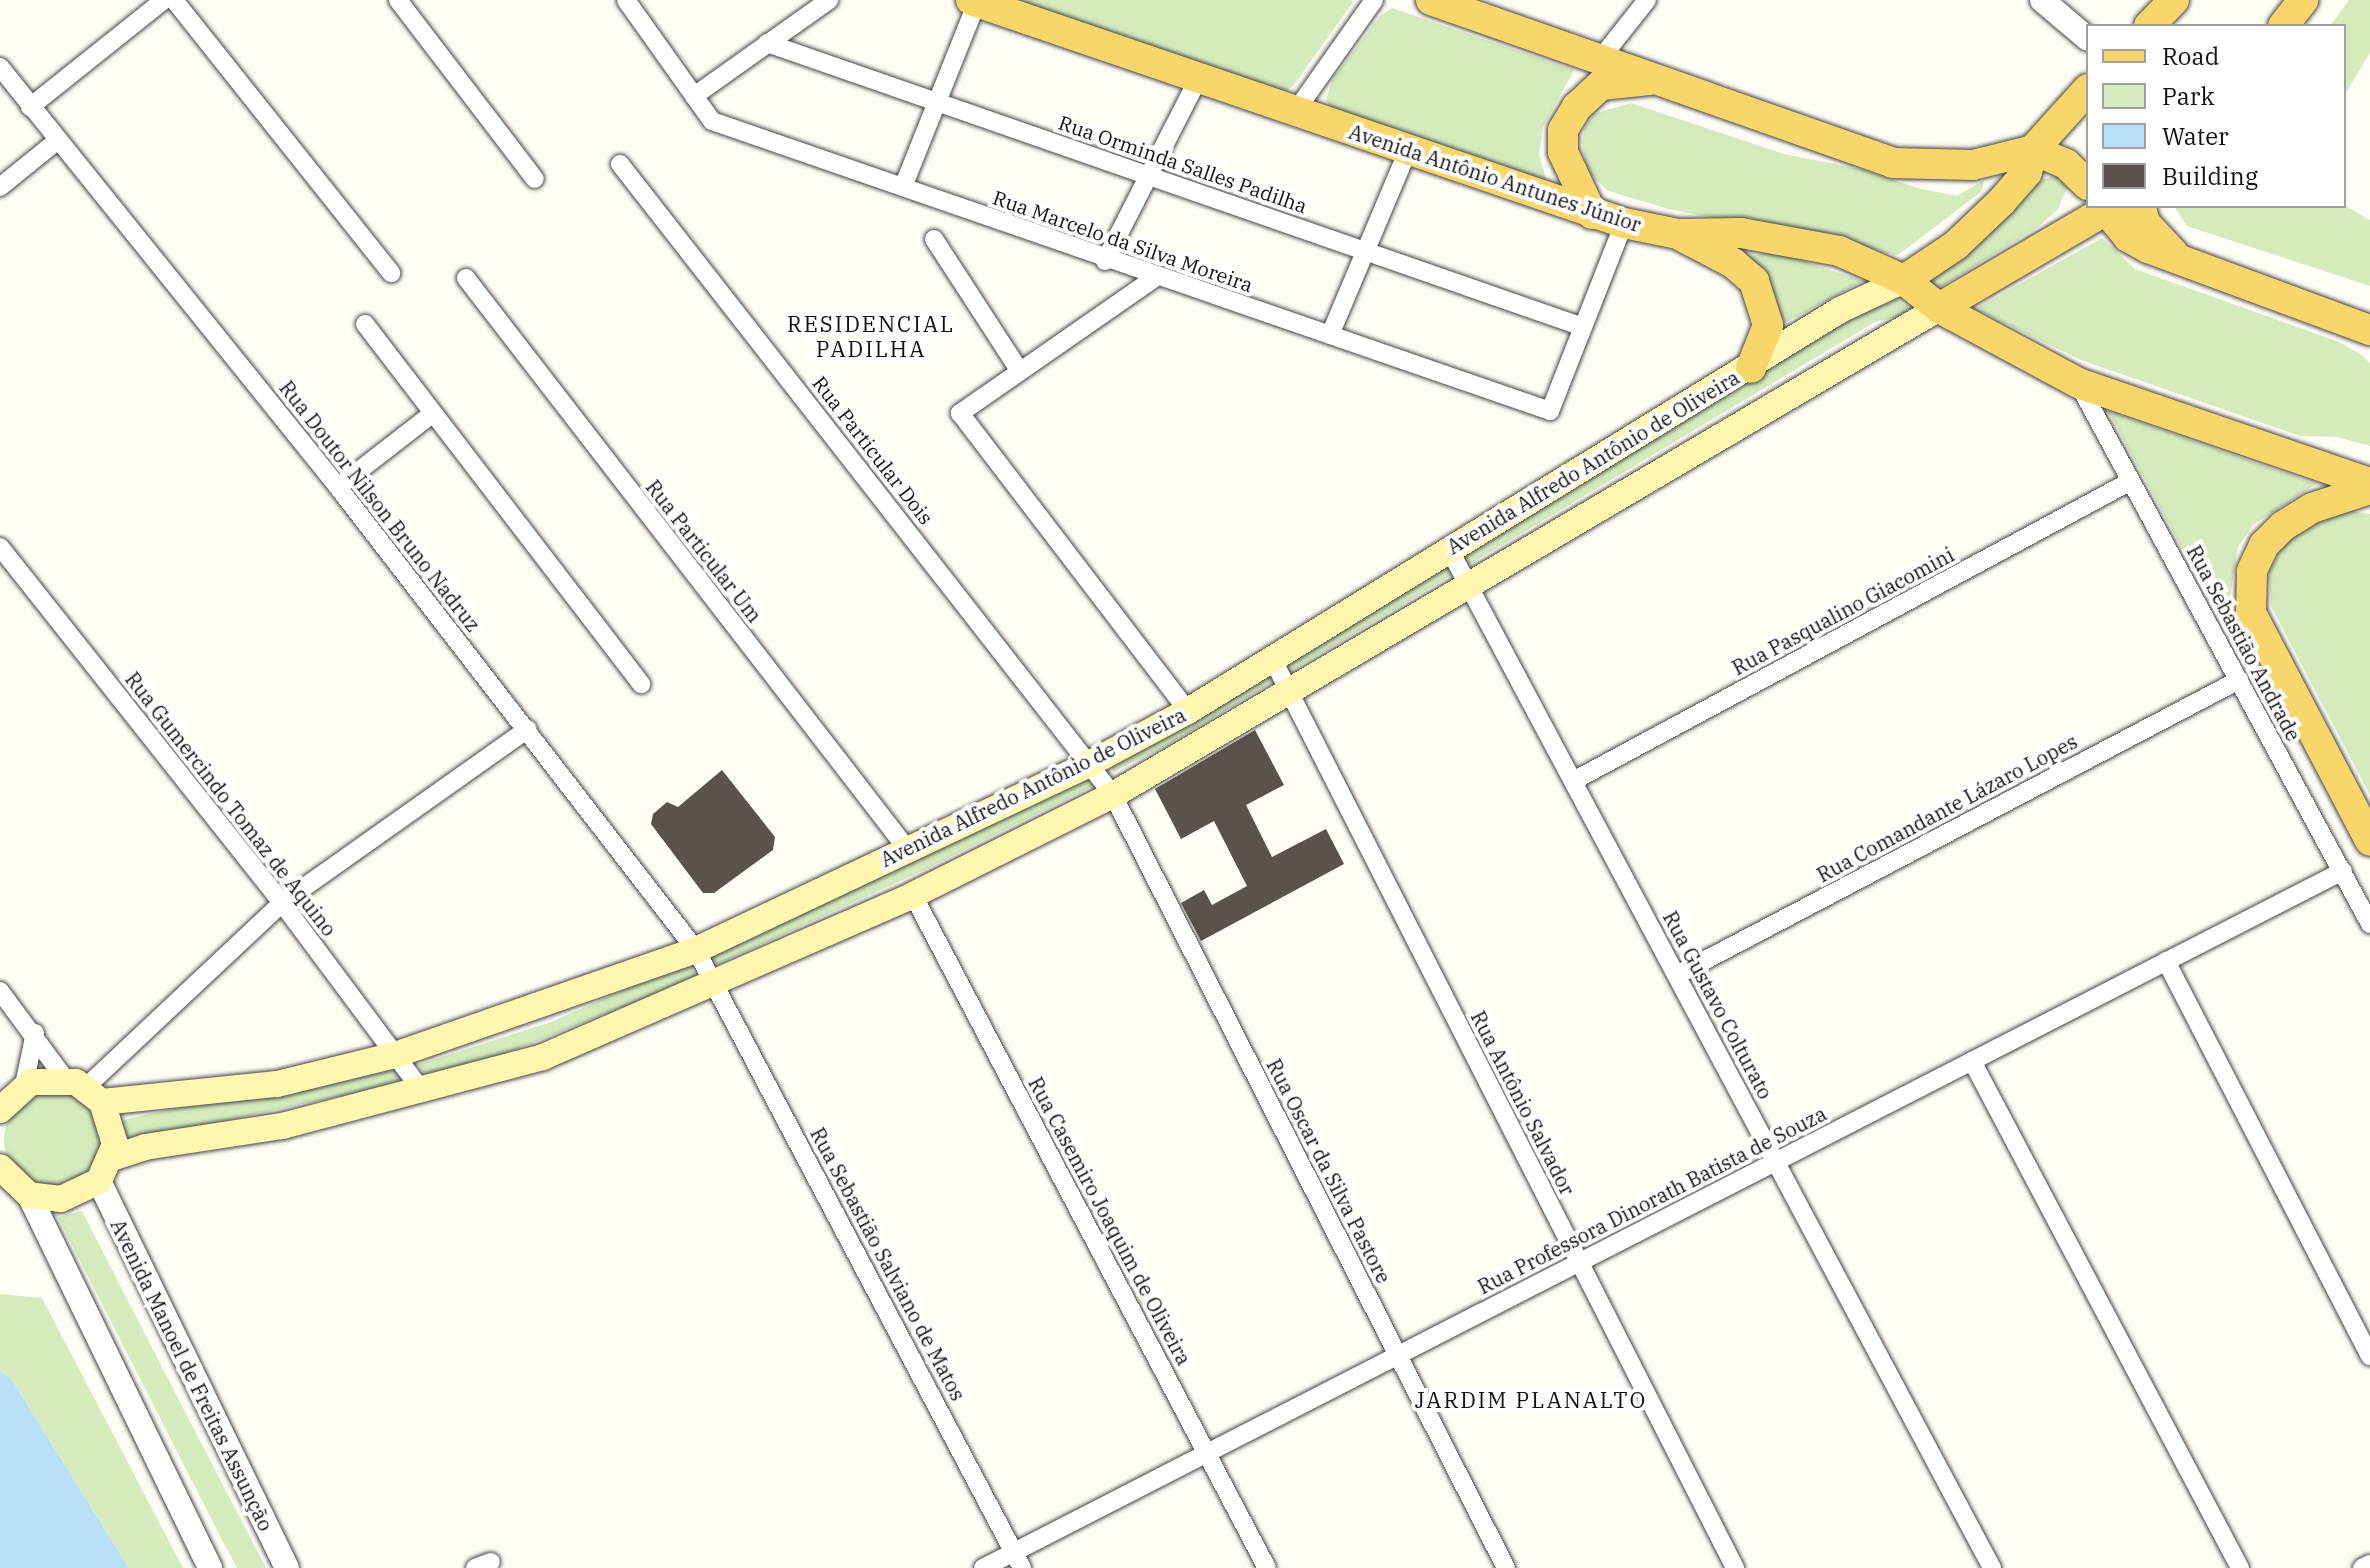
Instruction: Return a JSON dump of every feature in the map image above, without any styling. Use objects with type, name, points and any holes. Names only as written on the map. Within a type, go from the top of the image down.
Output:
[{"type":"main road","points":[[1431,0],[1893,163],[1973,165],[2033,150],[2066,164],[2086,183]]},
{"type":"main road","points":[[2151,24],[2174,0]]},
{"type":"main road","points":[[2285,24],[2303,0]]},
{"type":"main road","name":"Avenida Antônio Antunes Júnior","points":[[974,1],[1592,214],[1678,234],[1741,233],[1839,251],[1904,280],[1939,308],[2078,383],[2370,486]]},
{"type":"main road","points":[[1592,214],[1563,152],[1563,130],[1577,107],[1601,85],[1621,79],[1657,80]]},
{"type":"main road","name":"Avenida Alfredo Antônio de Oliveira","points":[[24,1085],[84,1089],[277,1084],[395,1055],[696,950],[1091,763],[1188,711],[1448,547],[1751,368],[1840,310],[1904,280],[1956,245],[2027,172],[2033,150],[2086,91]]},
{"type":"main road","points":[[2108,208],[2128,237],[2195,266],[2370,330]]},
{"type":"main road","name":"Avenida Alfredo Antônio de Oliveira","points":[[29,1195],[61,1199],[145,1147],[282,1126],[543,1057],[913,895],[1113,795],[1939,308],[2050,239],[2108,208]]},
{"type":"main road","points":[[2141,208],[2146,224],[2168,250],[2195,266]]},
{"type":"main road","points":[[1678,234],[1733,263],[1754,281],[1768,325],[1751,368]]},
{"type":"main road","points":[[2370,486],[2312,508],[2283,526],[2264,545],[2252,571],[2251,613],[2370,841]]},
{"type":"main road","points":[[0,1110],[24,1085]]},
{"type":"main road","points":[[84,1089],[114,1129],[105,1169]]},
{"type":"main road","points":[[0,1169],[29,1195]]},
{"type":"street","points":[[30,107],[164,0]]},
{"type":"street","points":[[174,0],[391,273]]},
{"type":"street","points":[[398,0],[535,179]]},
{"type":"street","name":"Rua Marcelo da Silva Moreira","points":[[626,0],[712,121],[1105,261],[1550,411],[1583,327]]},
{"type":"street","points":[[694,96],[829,0]]},
{"type":"street","points":[[1295,112],[1374,0]]},
{"type":"street","points":[[1601,58],[1647,0]]},
{"type":"street","points":[[2042,0],[2086,37]]},
{"type":"street","points":[[903,187],[974,1]]},
{"type":"street","name":"Rua Orminda Salles Padilha","points":[[767,43],[1583,327]]},
{"type":"street","name":"Rua Doutor Nilson Bruno Nadruz","points":[[0,67],[528,729],[696,950],[715,981]]},
{"type":"street","points":[[1105,261],[1198,79]]},
{"type":"street","points":[[0,187],[58,140]]},
{"type":"street","points":[[1330,335],[1408,150]]},
{"type":"street","name":"Rua Particular Dois","points":[[620,164],[1113,795]]},
{"type":"street","points":[[1583,327],[1624,223]]},
{"type":"street","points":[[934,239],[1019,370]]},
{"type":"street","points":[[1156,277],[960,413],[1188,711]]},
{"type":"street","name":"Rua Particular Um","points":[[466,278],[908,850]]},
{"type":"street","points":[[365,324],[641,684]]},
{"type":"street","name":"Rua Sebastião Andrade","points":[[2078,383],[2370,924]]},
{"type":"street","points":[[338,487],[433,413]]},
{"type":"street","name":"Rua Pasqualino Giacomini","points":[[1575,780],[2131,481]]},
{"type":"street","name":"Rua Gumercindo Tomaz de Aquino","points":[[0,547],[282,903],[422,1091]]},
{"type":"street","name":"Rua Gustavo Colturato","points":[[1448,547],[1575,780],[1992,1568]]},
{"type":"street","name":"Rua Antônio Salvador","points":[[1272,658],[1735,1568]]},
{"type":"street","name":"Rua Comandante Lázaro Lopes","points":[[1677,975],[2239,680]]},
{"type":"street","points":[[0,991],[84,1089],[282,903],[528,729]]},
{"type":"street","name":"Rua Oscar da Silva Pastore","points":[[1113,795],[1506,1568]]},
{"type":"street","name":"Rua Professora Dinorath Batista de Souza","points":[[983,1568],[1018,1560],[1208,1452],[2343,871]]},
{"type":"street","name":"Rua Casemiro Joaquim de Oliveira","points":[[913,895],[1267,1568]]},
{"type":"street","points":[[2166,961],[2370,1356]]},
{"type":"street","name":"Rua Sebastião Salviano de Matos","points":[[715,981],[1018,1560]]},
{"type":"street","points":[[24,1085],[35,1033]]},
{"type":"street","points":[[1972,1061],[2240,1568]]},
{"type":"street","name":"Avenida Manoel de Freitas Assunção","points":[[105,1169],[287,1568]]},
{"type":"street","points":[[29,1195],[210,1568]]},
{"type":"street","points":[[2362,1568],[2370,1564]]},
{"type":"green space","points":[[999,0],[1353,2],[1293,86],[1282,93]]},
{"type":"green space","points":[[2349,0],[2370,0],[2370,53],[2346,93],[2346,24],[2331,24]]},
{"type":"green space","points":[[1392,8],[1574,70],[1543,127],[1539,154],[1548,186],[1339,116],[1330,107],[1326,100],[1332,80],[1380,16]]},
{"type":"green space","points":[[1631,103],[1784,154],[1864,170],[1917,188],[1957,196],[1984,180],[1982,191],[1898,255],[1669,209],[1608,191],[1587,171],[1582,142],[1585,127],[1594,114]]},
{"type":"green space","points":[[2059,174],[2070,181],[2058,209],[2038,227],[1932,292],[1924,282],[2042,180]]},
{"type":"green space","points":[[2346,206],[2370,220],[2370,286],[2187,226],[2175,208]]},
{"type":"green space","points":[[2102,238],[2135,269],[2339,342],[2360,354],[2370,363],[2370,446],[2337,437],[2300,436],[2081,360],[1975,309]]},
{"type":"green space","points":[[1763,254],[1788,256],[1863,281],[1777,327],[1742,257]]},
{"type":"green space","points":[[1891,295],[1916,313],[1875,322],[1164,747],[1113,772],[1111,764],[1342,622]]},
{"type":"green space","points":[[2108,411],[2316,484],[2253,525],[2238,547],[2230,598],[2241,640],[2204,589]]},
{"type":"green space","points":[[2346,510],[2370,514],[2370,795],[2271,606],[2269,572],[2284,541],[2315,520]]},
{"type":"green space","points":[[1087,775],[1094,779],[1093,786],[922,871],[718,964],[707,959]]},
{"type":"green space","points":[[690,961],[696,978],[433,1082],[417,1065],[551,1022]]},
{"type":"green space","points":[[398,1067],[406,1082],[124,1142],[123,1120],[242,1094],[324,1086]]},
{"type":"green space","points":[[53,1091],[72,1095],[87,1106],[98,1121],[102,1140],[98,1159],[87,1174],[72,1185],[53,1189],[34,1185],[19,1174],[8,1159],[4,1140],[8,1121],[19,1106],[34,1095]]},
{"type":"green space","points":[[82,1211],[266,1568],[237,1568],[224,1544],[58,1217]]},
{"type":"green space","points":[[0,1294],[42,1298],[183,1568],[129,1568],[12,1380],[0,1371]]},
{"type":"water","points":[[0,1371],[12,1380],[129,1568],[0,1568]]},
{"type":"building","points":[[1255,730],[1284,785],[1246,805],[1272,857],[1326,829],[1344,864],[1201,941],[1181,903],[1204,890],[1212,905],[1247,886],[1214,821],[1181,839],[1155,789]]},
{"type":"building","points":[[722,770],[775,837],[773,850],[714,893],[703,893],[651,824],[653,814],[667,802],[678,807]]},
{"type":"district","name":"RESIDENCIAL PADILHA","points":[[871,336]]},
{"type":"district","name":"JARDIM PLANALTO","points":[[1531,1400]]}]
